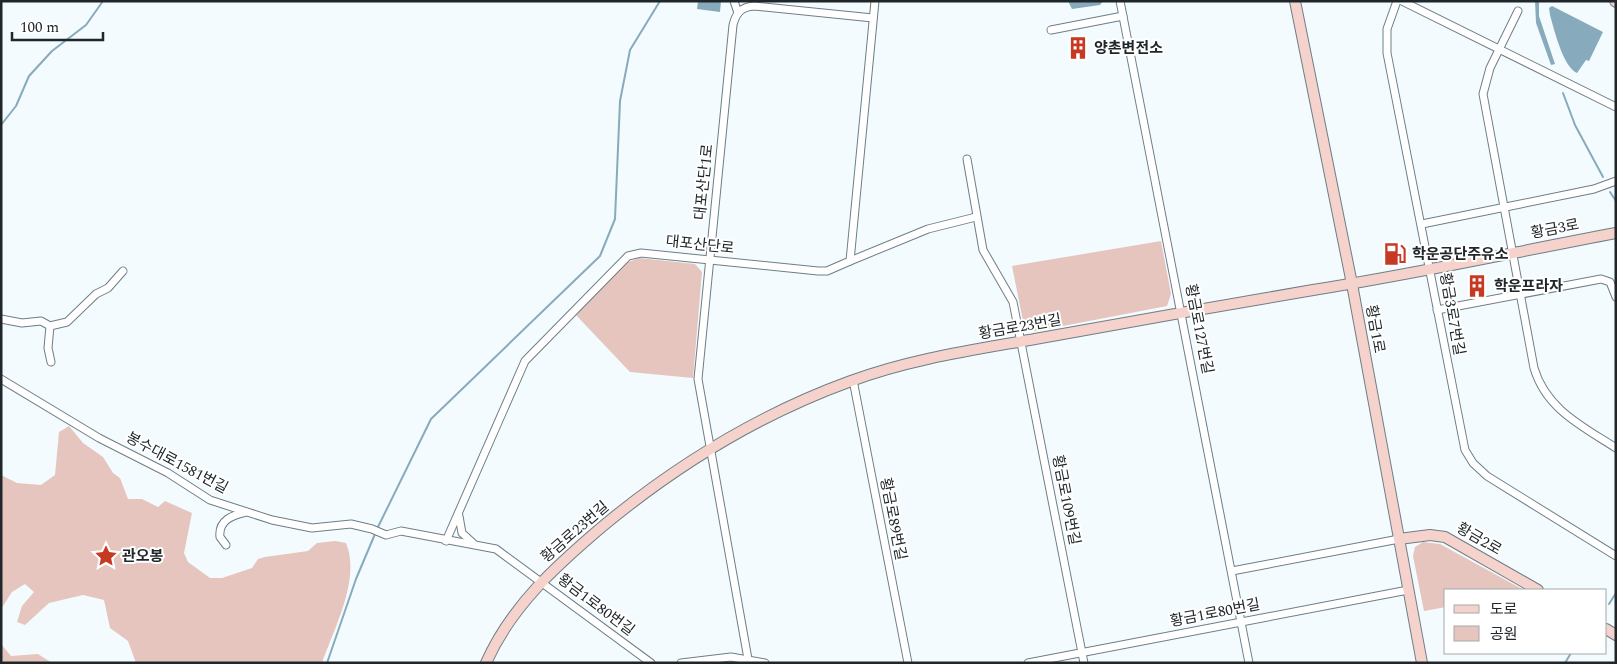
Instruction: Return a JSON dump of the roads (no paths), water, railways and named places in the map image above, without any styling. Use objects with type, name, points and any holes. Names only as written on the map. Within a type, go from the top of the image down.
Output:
[{"type":"street","points":[[734,1],[739,12],[748,7],[762,7],[873,18]]},
{"type":"street","points":[[850,261],[875,1]]},
{"type":"street","name":"황금로127번길","points":[[1120,1],[1249,663]]},
{"type":"street","name":"황금1로","points":[[1295,1],[1352,284],[1422,663]]},
{"type":"street","name":"황금3로7번길","points":[[1397,1],[1388,21],[1386,46],[1422,224],[1462,441],[1473,462],[1496,482],[1616,556]]},
{"type":"street","points":[[1402,1],[1616,107]]},
{"type":"street","points":[[1518,10],[1486,78],[1483,94],[1534,368],[1542,389],[1564,414],[1616,448]]},
{"type":"street","name":"대포산단1로","points":[[710,448],[698,379],[732,32],[739,12]]},
{"type":"street","points":[[1050,30],[1123,16]]},
{"type":"street","name":"황금로109번길","points":[[967,159],[983,250],[1011,296],[1084,663]]},
{"type":"street","points":[[1422,224],[1594,189],[1616,180]]},
{"type":"street","name":"대포산단로","points":[[446,541],[525,361],[628,256],[636,253],[827,271],[928,228],[976,217]]},
{"type":"street","name":"황금3로","points":[[1352,284],[1616,233]]},
{"type":"street","points":[[1,319],[22,322],[41,321],[50,326],[67,322],[96,294],[108,288],[123,271]]},
{"type":"street","points":[[1438,310],[1601,279],[1610,282],[1616,297]]},
{"type":"street","name":"황금로23번길","points":[[486,663],[512,616],[542,582],[638,497],[710,448],[786,408],[853,380],[912,362],[1182,312],[1352,284]]},
{"type":"street","points":[[50,326],[48,348],[50,362]]},
{"type":"street","name":"봉수대로1581번길","points":[[1,379],[99,438],[168,473],[210,500],[272,520],[312,528],[351,524],[383,534]]},
{"type":"street","name":"황금로89번길","points":[[853,380],[908,663]]},
{"type":"street","points":[[710,448],[748,659]]},
{"type":"street","points":[[226,545],[220,537],[221,525],[228,518],[247,512]]},
{"type":"street","points":[[459,513],[462,533],[475,544]]},
{"type":"street","name":"황금1로80번길","points":[[383,534],[401,531],[496,549],[651,663]]},
{"type":"street","name":"황금2로","points":[[1399,539],[1430,534],[1445,537],[1536,589]]},
{"type":"street","points":[[1232,571],[1399,539]]},
{"type":"street","name":"황금1로80번길","points":[[1028,663],[1408,590]]},
{"type":"street","points":[[681,663],[724,657],[765,663]]},
{"type":"water","points":[[698,1],[721,1],[720,12],[697,9]]},
{"type":"water","points":[[1068,1],[1103,1],[1100,5],[1072,9]]},
{"type":"water","points":[[1535,1],[1539,1],[1539,16],[1555,64],[1551,65],[1536,23]]},
{"type":"water","points":[[1552,6],[1603,32],[1589,61],[1586,60],[1577,73],[1563,56],[1550,15],[1549,8]]},
{"type":"waterway","points":[[1,125],[16,106],[29,76],[52,51],[86,25],[103,1]]},
{"type":"waterway","points":[[377,529],[431,419],[600,256],[615,219],[620,101],[630,50],[660,1]]},
{"type":"waterway","points":[[1563,93],[1575,125],[1603,177]]},
{"type":"waterway","points":[[1610,192],[1616,201]]},
{"type":"waterway","points":[[327,663],[356,579],[375,534]]},
{"type":"waterway","points":[[1609,604],[1616,593]]},
{"type":"waterway","points":[[1565,663],[1570,654]]},
{"type":"place","name":"양촌변전소","points":[[1078,48]]},
{"type":"place","name":"학운공단주유소","points":[[1395,254]]},
{"type":"place","name":"학운프라자","points":[[1477,286]]},
{"type":"place","name":"관오봉","points":[[106,556]]}]
